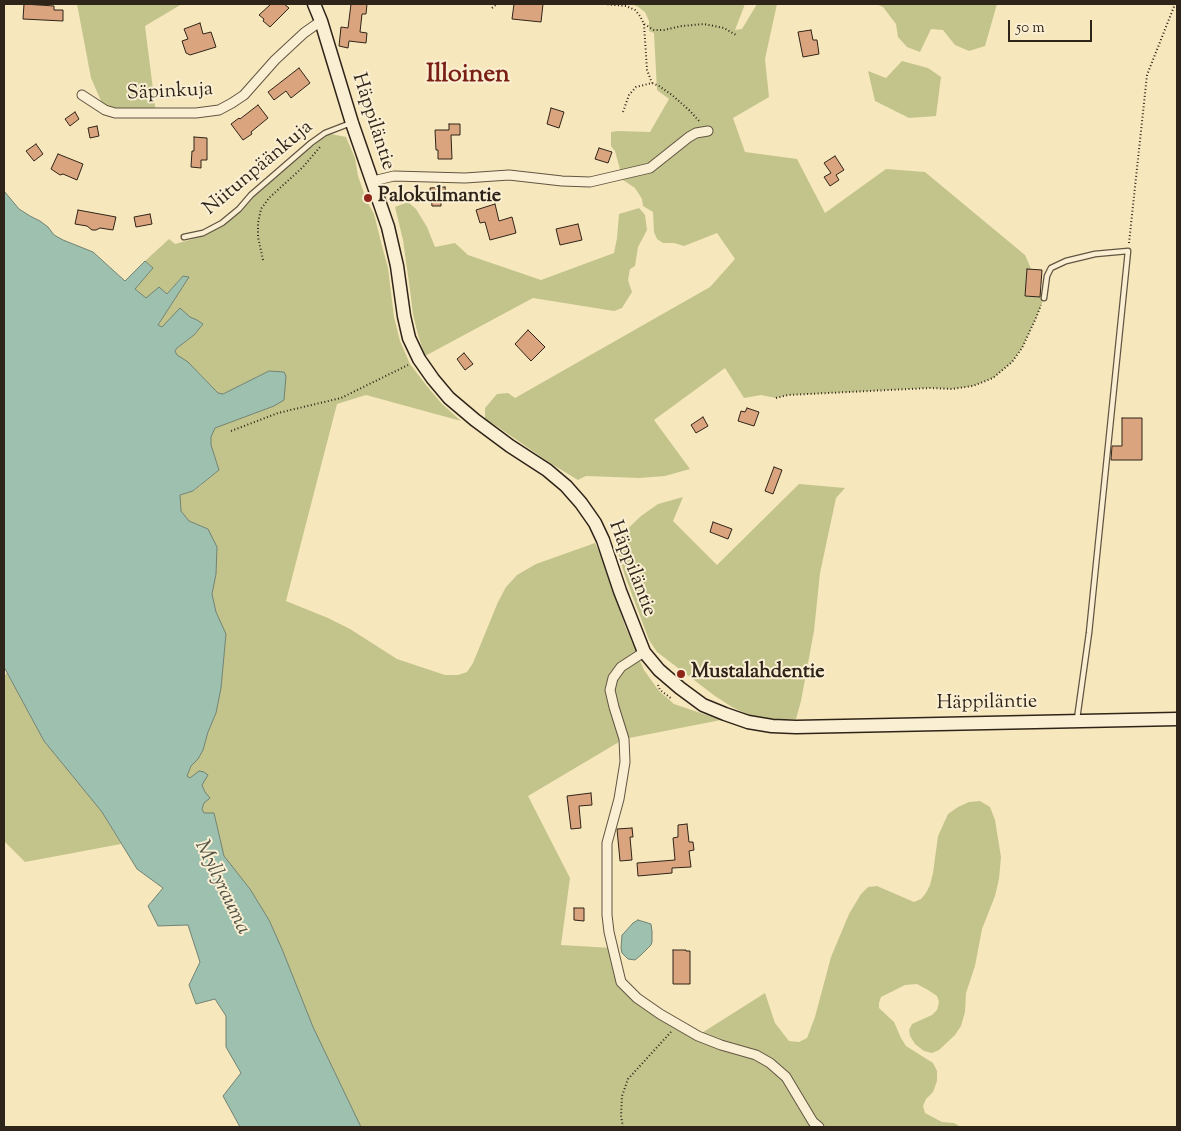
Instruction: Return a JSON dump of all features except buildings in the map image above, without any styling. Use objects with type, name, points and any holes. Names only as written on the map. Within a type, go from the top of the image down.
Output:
[{"type":"street","name":"Häppiläntie","points":[[314,4],[321,20],[352,123],[373,181],[392,243],[404,316],[409,338],[418,359],[449,398],[510,446],[547,470],[566,486],[581,503],[595,523],[603,540],[644,652],[659,670],[680,688],[703,705],[748,722],[772,726],[1177,719]]},
{"type":"street","name":"Säpinkuja","points":[[82,95],[104,110],[115,113],[196,113],[219,110],[244,95],[275,60],[308,29],[321,20]]},
{"type":"street","points":[[373,181],[394,176],[456,178],[509,175],[590,182],[650,168],[689,137],[696,133],[708,131]]},
{"type":"street","points":[[644,652],[621,667],[613,678],[610,690],[624,739],[625,762],[619,799],[607,843],[607,915],[612,948],[621,982],[637,998],[698,1036],[756,1055],[770,1062],[786,1077],[813,1122],[819,1127]]},
{"type":"lane","name":"Niitunpäänkuja","points":[[184,237],[203,233],[222,223],[324,133],[352,123]]},
{"type":"lane","points":[[1044,298],[1047,276],[1051,268],[1066,261],[1095,254],[1128,251],[1089,633],[1077,720]]},
{"type":"path","points":[[492,8],[497,4]]},
{"type":"path","points":[[604,4],[626,6],[635,10],[640,16],[644,24],[647,70],[652,84]]},
{"type":"path","points":[[1128,251],[1147,75],[1175,4]]},
{"type":"path","points":[[644,24],[654,30],[710,25],[724,28],[736,35]]},
{"type":"path","points":[[623,112],[629,95],[636,87],[652,84],[659,86],[672,95],[708,131]]},
{"type":"path","points":[[263,260],[258,238],[258,223],[262,209],[269,198],[303,167],[317,151],[330,131]]},
{"type":"path","points":[[776,398],[788,395],[930,388],[952,389],[973,386],[992,378],[1012,362],[1022,348],[1044,298]]},
{"type":"path","points":[[230,431],[278,413],[341,398],[418,359]]},
{"type":"path","points":[[623,1127],[621,1116],[622,1096],[628,1079],[669,1035],[676,1023]]},
{"type":"green space","points":[[77,4],[182,4],[145,26],[156,113],[105,110],[91,78]]},
{"type":"green space","points":[[629,4],[745,4],[735,30],[742,29],[757,4],[777,4],[765,59],[769,97],[733,118],[745,152],[797,159],[825,213],[886,169],[925,172],[1025,255],[1044,298],[1022,348],[1012,362],[993,378],[973,386],[952,389],[930,388],[788,395],[776,398],[761,395],[744,398],[725,368],[654,420],[690,469],[665,476],[639,478],[586,476],[578,480],[485,419],[485,408],[497,394],[508,393],[515,398],[710,287],[735,259],[717,233],[684,246],[674,243],[663,243],[657,239],[654,232],[653,212],[643,206],[642,199],[635,188],[623,180],[615,151],[611,146],[611,132],[650,132],[669,99],[657,90],[654,33],[649,31],[649,21],[645,12],[637,6]]},
{"type":"green space","points":[[876,4],[997,4],[985,46],[969,51],[955,45],[943,30],[931,29],[920,52],[907,47],[898,37],[896,24],[883,7]]},
{"type":"green space","points":[[902,61],[928,68],[941,77],[936,116],[909,118],[875,101],[868,71],[886,78]]},
{"type":"green space","points":[[331,134],[346,137],[355,158],[358,176],[366,199],[374,214],[388,268],[394,317],[400,341],[410,364],[442,404],[461,421],[366,395],[337,404],[286,601],[350,629],[397,659],[445,675],[458,675],[467,672],[473,663],[498,602],[506,587],[517,575],[536,564],[595,543],[605,565],[625,626],[644,670],[659,691],[674,704],[721,720],[624,739],[528,796],[570,878],[561,945],[612,948],[621,982],[697,1036],[765,993],[775,1023],[789,1041],[799,1042],[807,1038],[815,1017],[831,957],[849,914],[861,894],[868,887],[877,886],[914,902],[921,899],[930,885],[938,836],[948,814],[969,802],[980,801],[990,807],[995,820],[1001,857],[999,879],[995,896],[982,929],[975,966],[966,993],[965,1012],[961,1026],[955,1035],[939,1050],[932,1053],[924,1051],[915,1044],[909,1030],[912,1024],[932,1015],[937,1010],[939,1002],[937,996],[917,984],[905,985],[881,997],[879,1003],[879,1008],[894,1022],[906,1046],[933,1063],[937,1071],[937,1081],[933,1092],[926,1099],[923,1106],[925,1113],[942,1122],[954,1123],[961,1127],[361,1127],[313,1027],[269,920],[250,889],[224,856],[214,813],[204,813],[202,809],[205,792],[202,785],[187,776],[191,766],[203,750],[216,713],[221,688],[226,634],[216,612],[212,594],[216,574],[208,529],[189,521],[181,511],[180,495],[194,491],[219,470],[211,445],[211,437],[215,428],[274,406],[284,400],[269,371],[223,394],[218,393],[188,362],[177,355],[175,351],[177,348],[194,335],[203,324],[190,317],[162,327],[158,325],[189,277],[183,276],[167,294],[146,298],[135,289],[153,268],[145,261],[169,239],[175,244],[204,236],[223,226],[313,146]]},
{"type":"green space","points":[[408,202],[416,209],[427,227],[435,247],[455,243],[468,255],[541,280],[614,253],[619,214],[639,208],[645,215],[647,230],[638,247],[635,266],[630,269],[628,280],[632,292],[622,308],[614,311],[533,298],[425,356],[413,314],[403,240],[395,207]]},
{"type":"green space","points":[[799,484],[845,488],[836,498],[820,573],[814,631],[796,719],[772,720],[751,716],[732,707],[657,652],[649,640],[625,576],[617,549],[617,539],[641,516],[658,504],[683,497],[673,521],[717,565]]},
{"type":"green space","points":[[7,673],[44,741],[102,812],[121,844],[25,862],[4,841],[4,676]]},
{"type":"water","name":"Myllyrauma","points":[[4,191],[19,209],[40,221],[54,235],[93,252],[125,281],[145,261],[153,268],[135,289],[146,298],[159,287],[167,294],[183,276],[189,277],[158,325],[162,327],[180,308],[190,317],[203,324],[194,335],[175,351],[218,393],[223,394],[269,371],[284,372],[286,376],[284,400],[274,406],[215,428],[211,437],[211,445],[219,470],[193,491],[180,495],[181,511],[189,521],[208,529],[217,547],[216,574],[212,594],[216,612],[226,634],[221,688],[216,713],[203,750],[191,766],[187,776],[190,778],[199,771],[208,775],[202,785],[210,798],[204,803],[202,809],[204,813],[214,813],[224,856],[250,889],[269,920],[313,1027],[361,1127],[240,1127],[223,1096],[241,1073],[226,1047],[226,1016],[215,999],[196,1004],[189,985],[200,962],[188,925],[158,926],[148,906],[163,888],[137,869],[102,812],[44,741],[4,667]]},
{"type":"water","points":[[638,920],[651,924],[652,942],[635,960],[628,959],[622,953],[622,935]]},
{"type":"place","name":"Palokulmantie","points":[[368,198]]},
{"type":"place","name":"Mustalahdentie","points":[[681,674]]},
{"type":"district","name":"Illoinen","points":[[468,77]]}]
